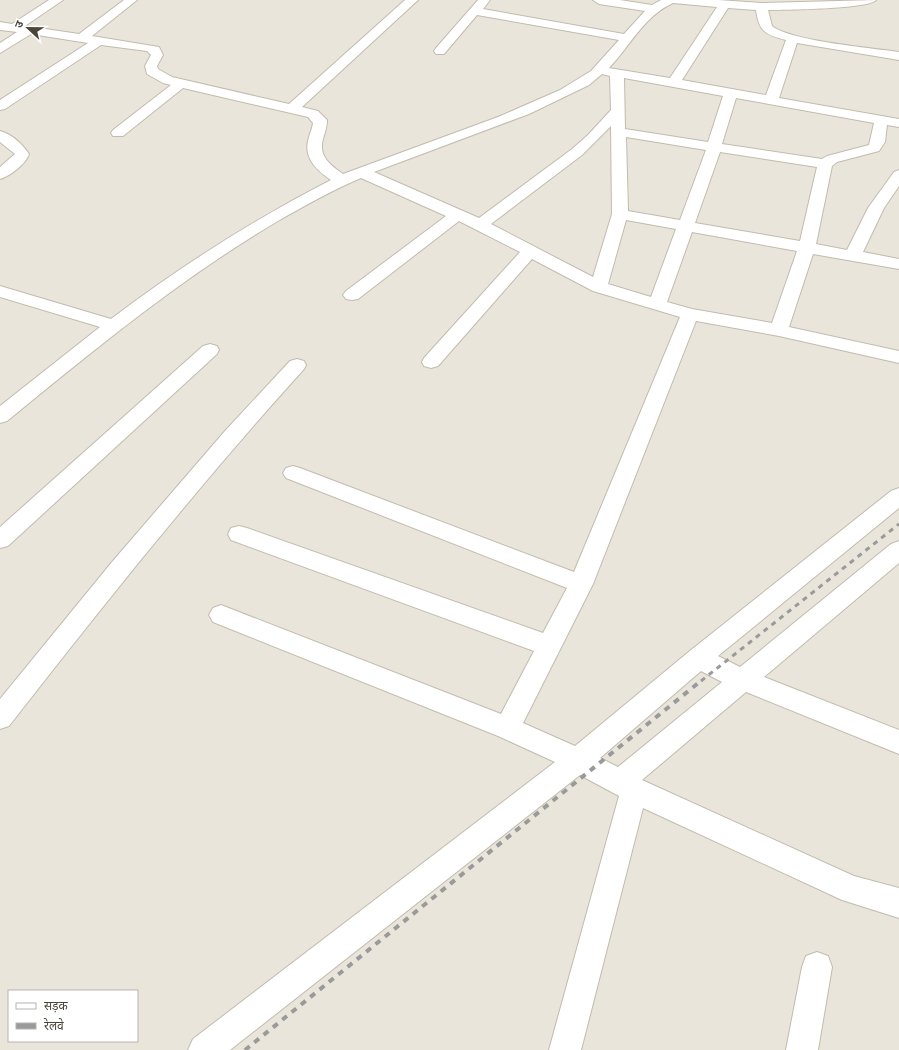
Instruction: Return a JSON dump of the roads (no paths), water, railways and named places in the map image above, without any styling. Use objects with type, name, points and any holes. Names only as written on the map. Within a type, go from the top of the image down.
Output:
[{"type":"street","points":[[14,28],[57,0]]},
{"type":"street","points":[[82,38],[131,0]]},
{"type":"street","points":[[293,108],[412,0]]},
{"type":"street","points":[[440,50],[484,0]]},
{"type":"street","points":[[599,0],[654,9]]},
{"type":"street","points":[[0,416],[112,325],[244,234],[278,213],[360,172],[511,118],[586,81],[600,70],[654,9],[664,2],[672,0],[762,7],[849,3],[870,0]]},
{"type":"street","points":[[674,82],[725,4]]},
{"type":"street","points":[[762,7],[765,23],[768,29],[774,33],[792,38],[899,56]]},
{"type":"street","points":[[474,11],[628,38]]},
{"type":"street","points":[[0,26],[137,45],[155,50],[157,55],[151,66],[152,71],[168,80],[293,108],[313,114],[320,120],[321,126],[315,142],[314,153],[316,160],[342,181]]},
{"type":"street","points":[[0,49],[29,30]]},
{"type":"street","points":[[771,101],[792,38]]},
{"type":"street","points":[[0,106],[100,40]]},
{"type":"street","points":[[600,70],[899,123]]},
{"type":"street","points":[[599,287],[620,214],[618,73]]},
{"type":"street","points":[[118,133],[181,83]]},
{"type":"street","points":[[657,305],[714,147],[730,94]]},
{"type":"street","points":[[480,225],[577,152],[593,138],[618,110]]},
{"type":"street","points":[[779,330],[807,247],[825,164],[832,159],[874,148],[878,142],[881,120]]},
{"type":"street","points":[[618,132],[825,164]]},
{"type":"street","points":[[0,135],[16,146],[22,154],[21,157],[0,174]]},
{"type":"street","points":[[360,172],[480,225],[599,287],[690,314],[779,330],[899,356]]},
{"type":"street","points":[[853,255],[883,196],[899,175]]},
{"type":"street","points":[[883,196],[899,200]]},
{"type":"street","points":[[620,214],[899,264]]},
{"type":"street","points":[[352,295],[457,215]]},
{"type":"street","points":[[431,362],[530,251]]},
{"type":"street","points":[[0,291],[112,325]]},
{"type":"street","points":[[507,728],[581,584],[690,314]]},
{"type":"street","points":[[0,540],[210,350]]},
{"type":"street","points":[[0,718],[120,568],[232,436],[297,365]]},
{"type":"street","points":[[293,473],[581,584]]},
{"type":"street","points":[[204,1050],[465,850],[578,760],[700,657],[899,496]]},
{"type":"street","points":[[239,534],[550,646]]},
{"type":"street","points":[[565,1050],[626,786],[742,679],[899,550]]},
{"type":"street","points":[[221,615],[507,728],[578,760],[626,786],[852,890],[899,903]]},
{"type":"street","points":[[700,657],[717,669],[899,742]]},
{"type":"street","points":[[802,1050],[817,967]]},
{"type":"railway","points":[[701,681],[899,524]]},
{"type":"railway","points":[[245,1050],[702,680]]}]
